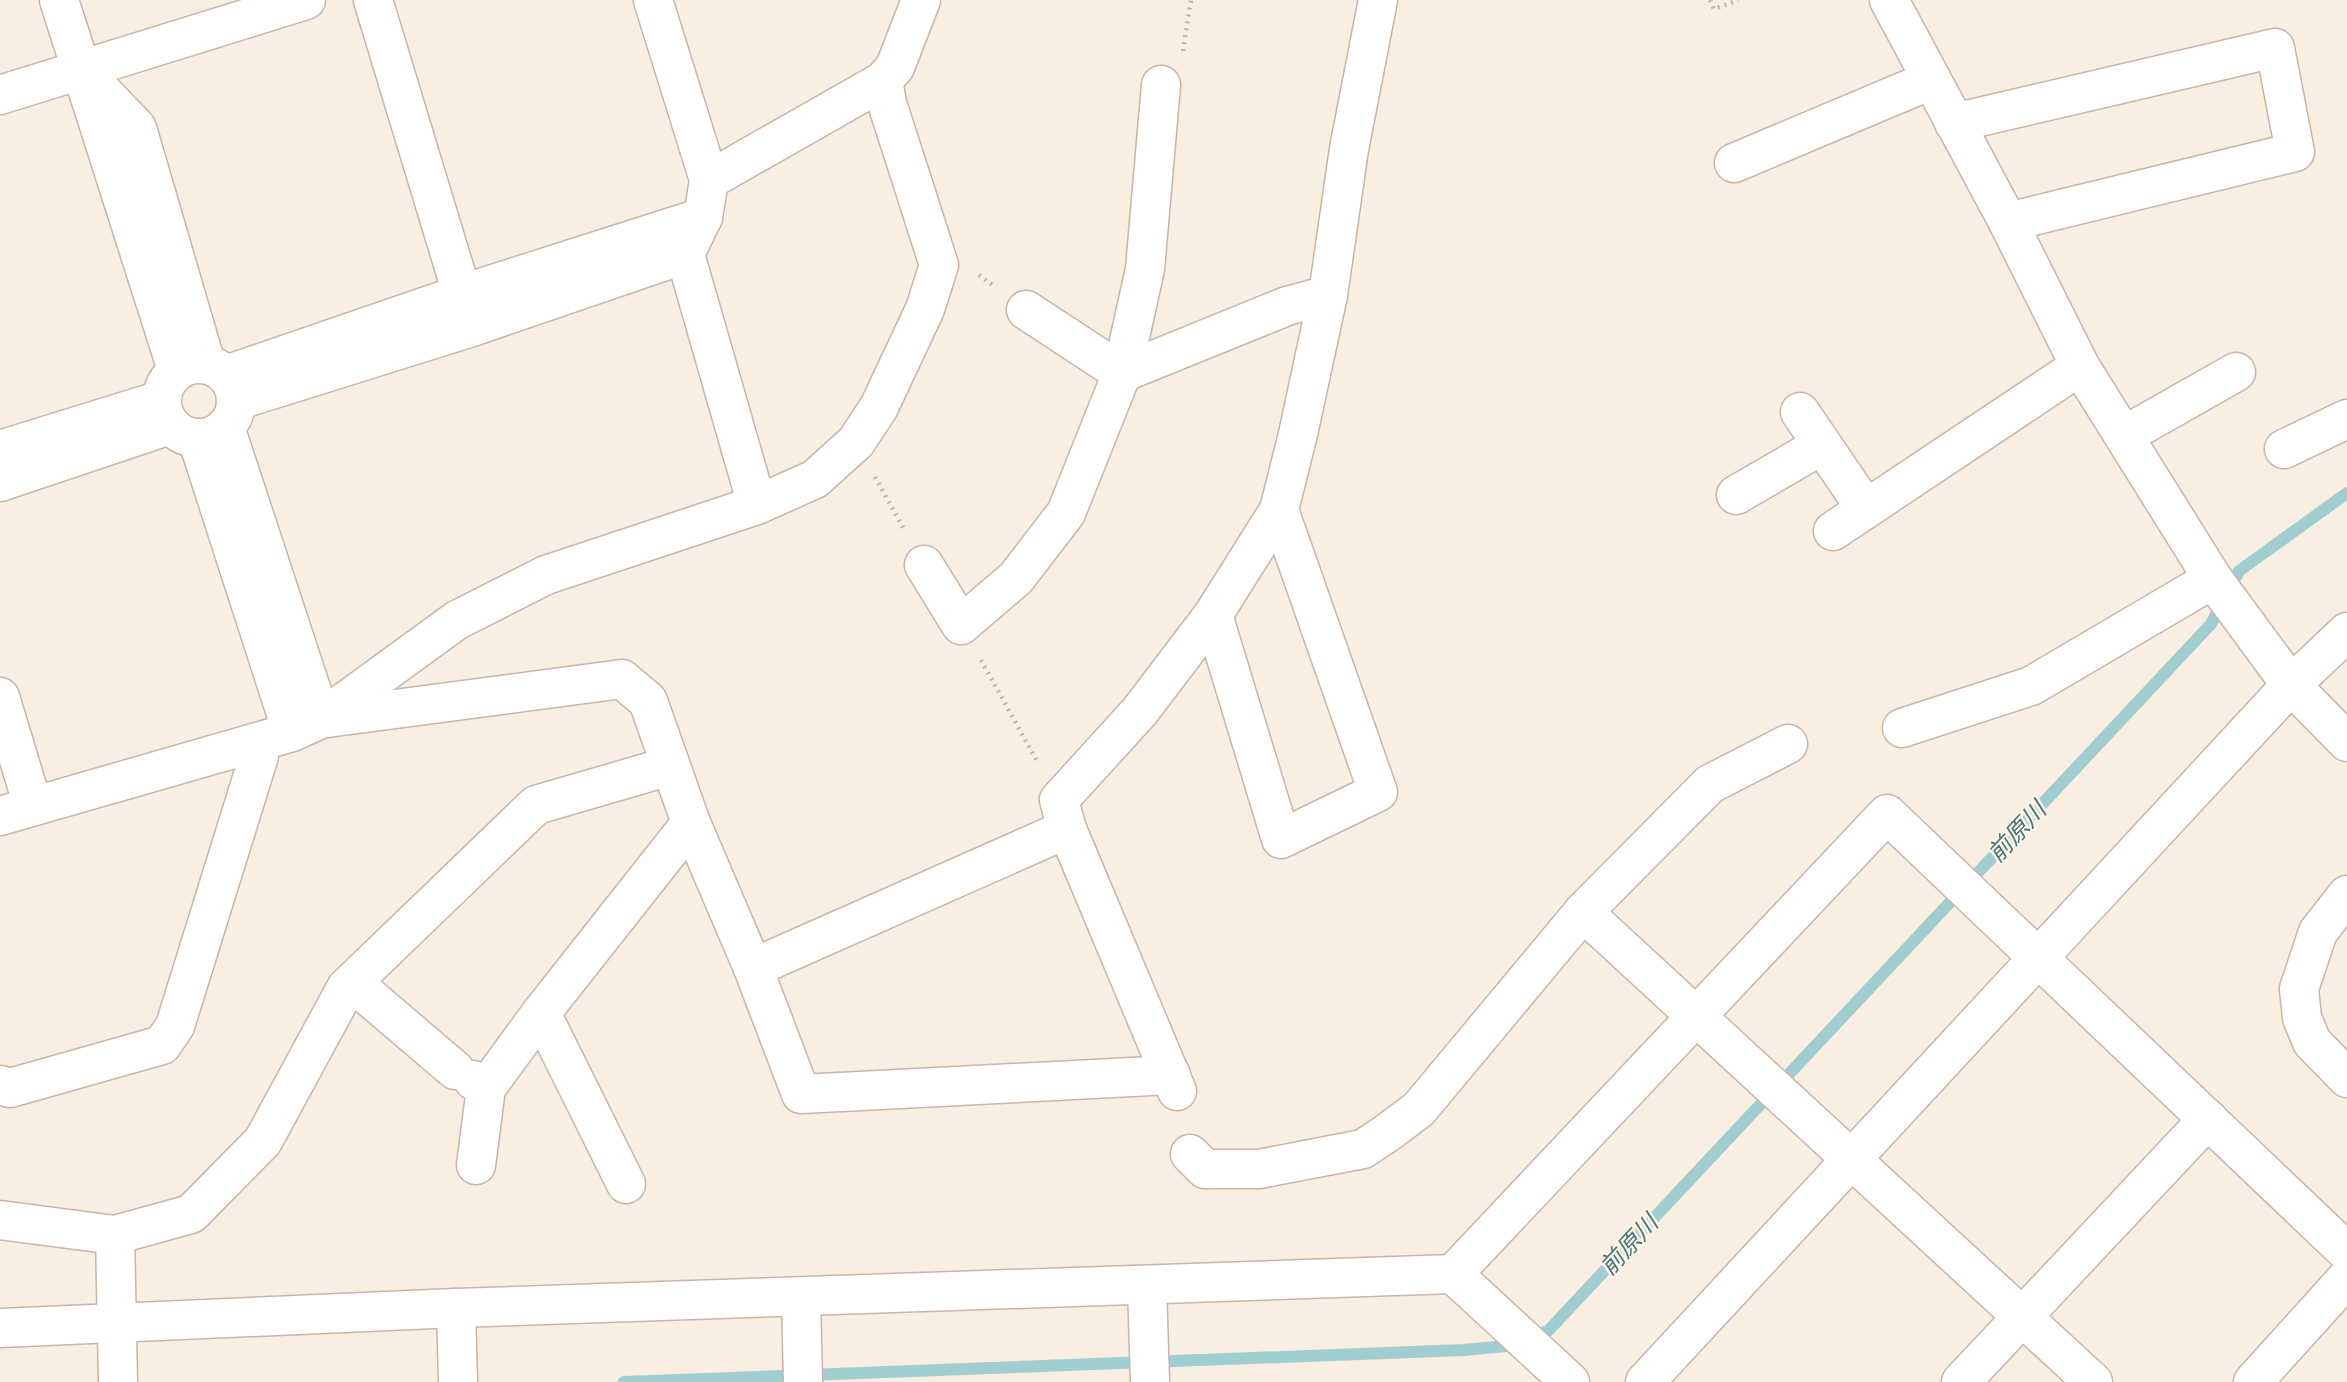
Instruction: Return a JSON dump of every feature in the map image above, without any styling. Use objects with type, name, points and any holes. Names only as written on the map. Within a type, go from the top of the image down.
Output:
[{"type":"street","points":[[59,0],[81,69],[200,400],[307,725]]},
{"type":"street","points":[[0,94],[306,0]]},
{"type":"street","points":[[373,0],[467,310]]},
{"type":"street","points":[[653,0],[709,180],[703,217],[685,254],[757,505]]},
{"type":"street","points":[[709,180],[883,80],[895,67],[921,0]]},
{"type":"street","points":[[753,968],[1063,814],[1213,615],[1279,510],[1328,295],[1349,149],[1378,0]]},
{"type":"street","points":[[1889,0],[2008,222],[2080,366],[2213,579],[2291,685],[2347,742]]},
{"type":"street","points":[[1954,123],[2275,48],[2295,152],[2008,222]]},
{"type":"street","points":[[307,725],[457,620],[546,575],[757,505],[815,479],[856,442],[879,407],[925,309],[939,264],[887,103],[883,80]]},
{"type":"street","points":[[1734,163],[1931,80]]},
{"type":"street","points":[[924,565],[961,625],[1016,578],[1066,513],[1122,373],[1145,269],[1161,85]]},
{"type":"street","points":[[0,482],[200,400],[467,310],[703,217]]},
{"type":"street","points":[[467,310],[685,254]]},
{"type":"street","points":[[1122,373],[1287,306],[1328,295]]},
{"type":"street","points":[[1026,310],[1122,373]]},
{"type":"street","points":[[1833,531],[2080,366]]},
{"type":"street","points":[[2125,435],[2236,372]]},
{"type":"street","points":[[0,450],[200,400]]},
{"type":"street","points":[[1800,412],[1866,509]]},
{"type":"street","points":[[2284,449],[2347,419]]},
{"type":"street","points":[[1737,495],[1822,444]]},
{"type":"street","points":[[1213,615],[1282,839],[1378,792],[1279,510]]},
{"type":"street","points":[[1902,728],[2031,687],[2213,579]]},
{"type":"street","points":[[1645,1382],[2291,685],[2347,632]]},
{"type":"street","points":[[0,697],[16,811],[256,743],[307,725],[622,679],[648,701],[691,823],[753,968],[801,1094],[1174,1083],[1063,814]]},
{"type":"street","points":[[0,1085],[10,1088],[162,1045],[176,1026],[259,757],[256,743]]},
{"type":"street","points":[[1190,1154],[1205,1169],[1259,1169],[1363,1149],[1387,1133],[1419,1109],[1583,912],[1710,785],[1788,744]]},
{"type":"street","points":[[0,1220],[115,1235],[191,1214],[263,1141],[346,989],[536,805],[670,766]]},
{"type":"street","points":[[1453,1275],[1887,814],[2347,1252]]},
{"type":"street","points":[[472,1079],[541,1013],[691,823]]},
{"type":"street","points":[[2347,895],[2318,932],[2299,989],[2302,1018],[2312,1042],[2347,1078]]},
{"type":"street","points":[[1583,912],[2094,1382]]},
{"type":"street","points":[[353,983],[472,1079],[476,1165]]},
{"type":"street","points":[[541,1013],[626,1184]]},
{"type":"street","points":[[1961,1382],[2207,1119]]},
{"type":"street","points":[[115,1235],[118,1382]]},
{"type":"street","points":[[0,1328],[456,1308],[1453,1275],[1570,1382]]},
{"type":"street","points":[[2253,1382],[2347,1278]]},
{"type":"street","points":[[1147,1286],[1150,1382]]},
{"type":"street","points":[[801,1297],[803,1382]]},
{"type":"street","points":[[456,1308],[458,1382]]},
{"type":"path","points":[[1161,85],[1181,62],[1191,0]]},
{"type":"path","points":[[1710,0],[1713,9],[1738,0]]},
{"type":"path","points":[[939,264],[972,269],[1026,310]]},
{"type":"path","points":[[856,442],[924,565]]},
{"type":"path","points":[[961,625],[1063,814]]},
{"type":"waterway","name":"前原川","points":[[624,1382],[1464,1350],[1506,1346],[1548,1331],[2211,624],[2239,571],[2347,493]]}]
